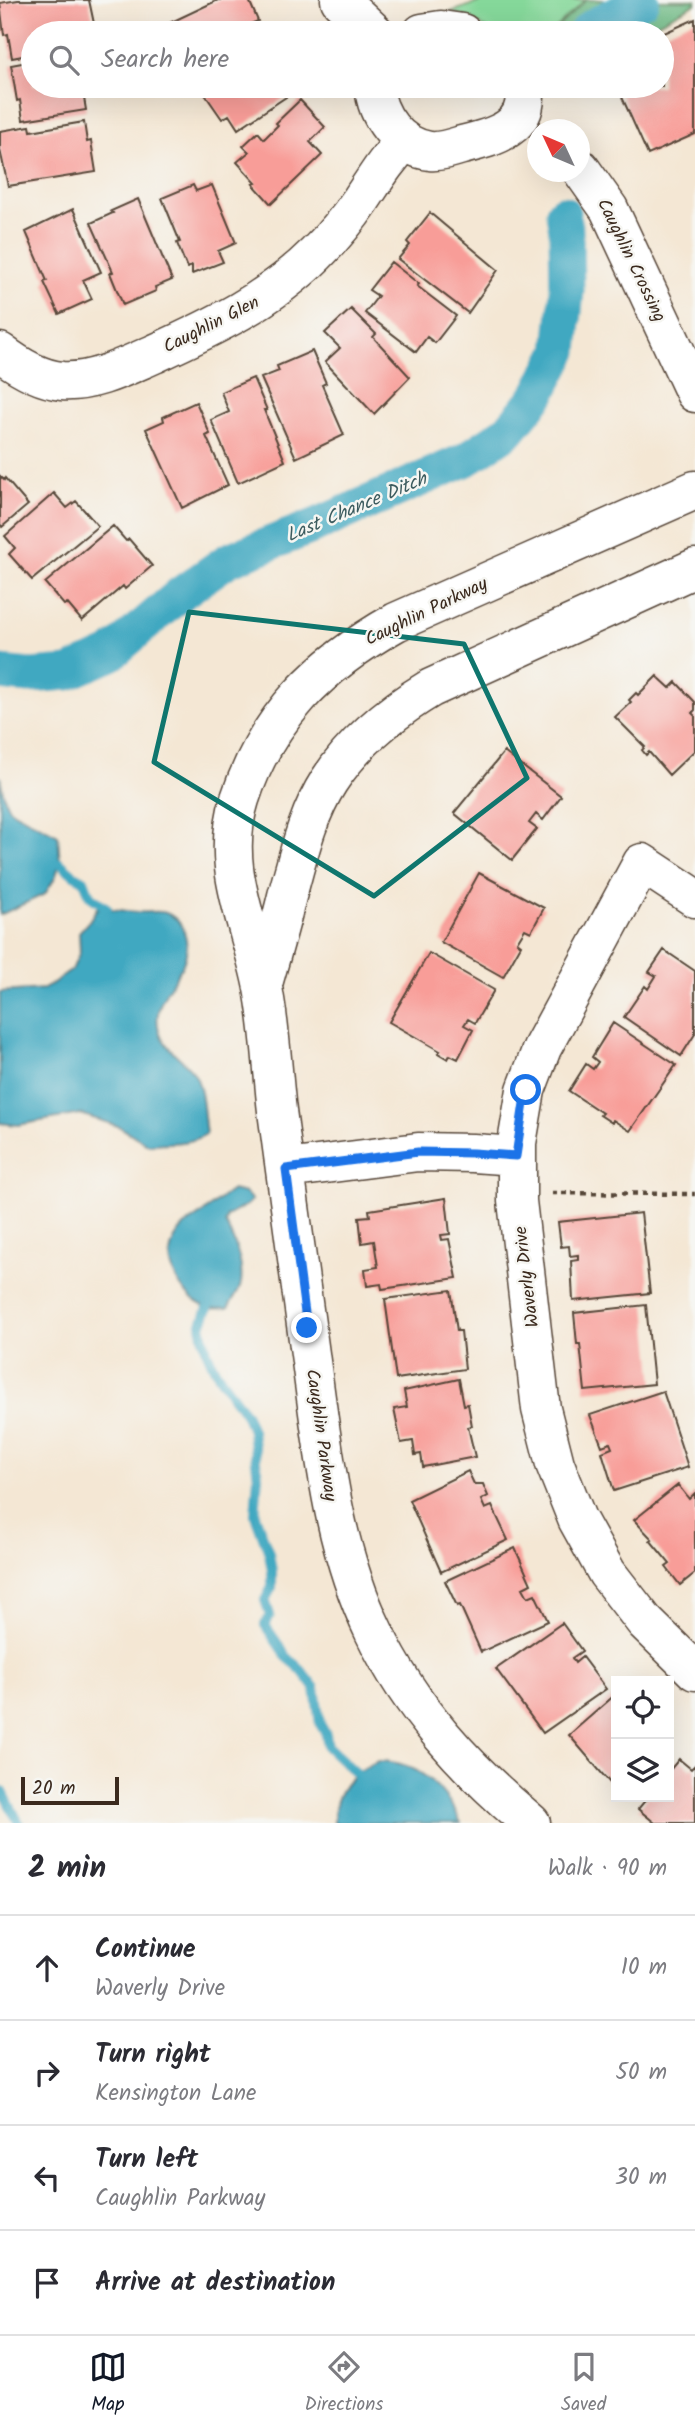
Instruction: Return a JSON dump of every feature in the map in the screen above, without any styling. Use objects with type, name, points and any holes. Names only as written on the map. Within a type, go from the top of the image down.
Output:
[{"type":"street","points":[[340,0],[362,21]]},
{"type":"street","points":[[375,98],[380,114],[396,134],[417,148],[431,151],[487,139],[504,132],[528,110]]},
{"type":"street","name":"Caughlin Glen","points":[[0,352],[30,371],[62,381],[77,380],[99,376],[126,366],[214,327],[244,311],[294,276],[318,252],[360,201],[387,158],[405,141]]},
{"type":"street","name":"Caughlin Crossing","points":[[590,180],[609,209],[631,252],[695,393]]},
{"type":"street","name":"Caughlin Parkway","points":[[531,1823],[496,1793],[440,1735],[417,1703],[374,1634],[346,1562],[328,1485],[263,984],[240,906],[232,838],[240,801],[256,760],[277,723],[304,690],[332,663],[396,622],[695,490]]},
{"type":"street","name":"Caughlin Parkway","points":[[263,984],[314,808],[329,781],[372,729],[398,708],[431,688],[695,568]]},
{"type":"street","name":"Waverly Drive","points":[[695,898],[642,863],[542,1048],[526,1090],[516,1156],[517,1202],[541,1409],[555,1464],[577,1519],[607,1573],[645,1622],[695,1671]]},
{"type":"street","points":[[286,1169],[418,1152],[516,1156]]},
{"type":"path","points":[[517,1202],[551,1193],[695,1194]]},
{"type":"highlighted area","points":[[189,612],[464,644],[527,778],[374,896],[154,762]]},
{"type":"green space","points":[[485,0],[586,0],[564,21],[474,21],[451,12]]},
{"type":"green space","points":[[586,0],[695,0],[695,4],[662,21],[564,21]]},
{"type":"water","points":[[0,776],[9,808],[58,835],[60,863],[45,894],[0,915]]},
{"type":"water","points":[[97,908],[163,912],[173,917],[183,929],[186,937],[184,961],[161,1002],[157,1017],[163,1040],[197,1078],[206,1134],[199,1138],[149,1145],[118,1126],[80,1114],[18,1125],[0,1123],[0,992],[44,989],[72,970],[80,952],[79,932]]},
{"type":"water","points":[[232,1190],[245,1193],[252,1200],[227,1216],[225,1223],[240,1260],[241,1283],[228,1308],[214,1309],[197,1303],[182,1288],[173,1269],[171,1249],[181,1229]]},
{"type":"water","points":[[379,1761],[406,1766],[429,1779],[447,1799],[461,1823],[334,1823],[334,1812],[340,1793],[352,1777]]},
{"type":"building","points":[[18,0],[89,0],[93,21],[21,21],[21,56],[12,58],[8,34],[4,35],[0,3]]},
{"type":"building","points":[[218,0],[249,0],[258,21],[174,21]]},
{"type":"building","points":[[695,19],[695,134],[648,155],[622,98],[674,98],[674,29]]},
{"type":"building","points":[[21,63],[21,98],[84,98],[86,110],[23,120],[11,65]]},
{"type":"building","points":[[208,98],[284,98],[238,129],[229,115],[222,119]]},
{"type":"building","points":[[300,100],[325,127],[310,142],[322,155],[271,204],[237,162],[249,152],[243,146],[258,132],[264,139]]},
{"type":"building","points":[[84,122],[87,142],[91,141],[96,172],[8,186],[0,150],[0,131],[30,126],[31,131]]},
{"type":"building","points":[[193,185],[196,191],[212,185],[236,243],[218,251],[223,262],[192,274],[192,266],[187,268],[177,243],[180,242],[162,198]]},
{"type":"building","points":[[138,199],[172,280],[155,287],[156,291],[123,305],[110,273],[113,272],[91,223]]},
{"type":"building","points":[[73,209],[101,272],[83,280],[92,299],[59,314],[26,232]]},
{"type":"building","points":[[430,213],[498,270],[468,313],[398,259],[410,245],[407,242]]},
{"type":"building","points":[[391,262],[456,316],[435,343],[427,337],[416,352],[365,313],[378,296],[369,290]]},
{"type":"building","points":[[351,309],[376,334],[373,337],[410,377],[374,414],[325,362],[340,348],[325,333]]},
{"type":"building","points":[[312,351],[326,383],[322,385],[344,435],[296,458],[261,378],[279,371],[277,366]]},
{"type":"building","points":[[253,378],[285,461],[238,483],[211,420],[229,412],[221,392]]},
{"type":"building","points":[[196,402],[210,434],[206,436],[228,485],[182,508],[146,429],[164,421],[163,417]]},
{"type":"building","points":[[0,476],[4,480],[5,478],[28,505],[2,527],[0,524]]},
{"type":"building","points":[[54,493],[67,508],[76,501],[98,526],[32,580],[9,554],[15,548],[5,536]]},
{"type":"building","points":[[113,526],[126,541],[129,539],[152,566],[125,589],[123,586],[82,621],[45,583]]},
{"type":"building","points":[[657,676],[670,688],[676,682],[695,702],[695,710],[692,713],[695,716],[695,750],[669,775],[649,752],[646,755],[642,750],[645,747],[615,717],[631,702],[629,700],[636,693],[638,695]]},
{"type":"building","points":[[504,752],[561,796],[543,820],[536,814],[529,823],[537,829],[512,860],[454,813]]},
{"type":"building","points":[[479,873],[544,908],[531,932],[525,929],[517,942],[521,945],[503,977],[441,942]]},
{"type":"building","points":[[664,950],[695,971],[695,1034],[681,1056],[624,1017],[645,986],[648,989],[656,976],[649,972]]},
{"type":"building","points":[[429,953],[494,990],[475,1023],[468,1019],[464,1025],[473,1030],[458,1059],[450,1055],[448,1059],[438,1053],[440,1051],[389,1022]]},
{"type":"building","points":[[613,1023],[676,1065],[630,1131],[613,1120],[612,1123],[569,1091],[586,1064],[593,1069],[598,1062],[592,1057]]},
{"type":"building","points":[[446,1198],[450,1234],[441,1235],[442,1240],[449,1239],[457,1278],[382,1289],[381,1284],[367,1286],[365,1269],[378,1267],[374,1241],[362,1243],[359,1217],[370,1216],[369,1210]]},
{"type":"building","points":[[641,1213],[650,1293],[573,1301],[571,1261],[578,1260],[578,1255],[570,1256],[569,1246],[561,1247],[558,1222]]},
{"type":"building","points":[[451,1290],[457,1331],[461,1331],[465,1369],[396,1379],[385,1299]]},
{"type":"building","points":[[646,1305],[654,1384],[585,1391],[574,1313]]},
{"type":"building","points":[[459,1379],[464,1405],[468,1404],[472,1426],[468,1427],[475,1457],[423,1467],[421,1454],[415,1455],[413,1441],[401,1443],[394,1409],[407,1407],[404,1391]]},
{"type":"building","points":[[663,1391],[688,1467],[614,1491],[602,1452],[612,1448],[610,1443],[602,1446],[590,1415]]},
{"type":"building","points":[[468,1471],[474,1484],[483,1484],[488,1496],[481,1500],[485,1509],[492,1506],[508,1540],[441,1572],[409,1500]]},
{"type":"building","points":[[678,1485],[689,1499],[695,1493],[695,1573],[680,1585],[666,1567],[670,1564],[634,1520]]},
{"type":"building","points":[[515,1548],[531,1584],[523,1588],[528,1597],[535,1594],[548,1621],[481,1652],[460,1605],[457,1606],[445,1581]]},
{"type":"building","points":[[562,1623],[582,1651],[572,1658],[575,1663],[582,1657],[606,1689],[543,1733],[496,1669]]},
{"type":"building","points":[[611,1698],[611,1784],[569,1735]]},
{"type":"building","points":[[679,1759],[691,1769],[695,1765],[695,1823],[655,1823],[638,1809],[644,1802],[674,1802],[674,1765]]},
{"type":"waterway","name":"Last Chance Ditch","points":[[602,21],[642,0]]},
{"type":"waterway","name":"Last Chance Ditch","points":[[0,673],[30,676],[68,673],[111,654],[180,594],[228,560],[317,525],[465,460],[508,431],[538,395],[561,351],[567,291],[566,230],[563,213]]},
{"type":"waterway","points":[[60,863],[84,880],[90,896],[107,908]]},
{"type":"waterway","points":[[208,1308],[201,1326],[207,1352],[215,1370],[246,1415],[252,1431],[258,1477],[255,1515],[269,1553],[272,1571],[272,1587],[265,1600],[270,1615],[265,1625],[286,1656],[315,1688],[320,1724],[326,1734],[328,1747],[357,1774]]},
{"type":"waterway","points":[[0,1790],[19,1823]]},
{"type":"route","points":[[307,1328],[286,1169],[418,1152],[516,1156],[526,1090]]}]
